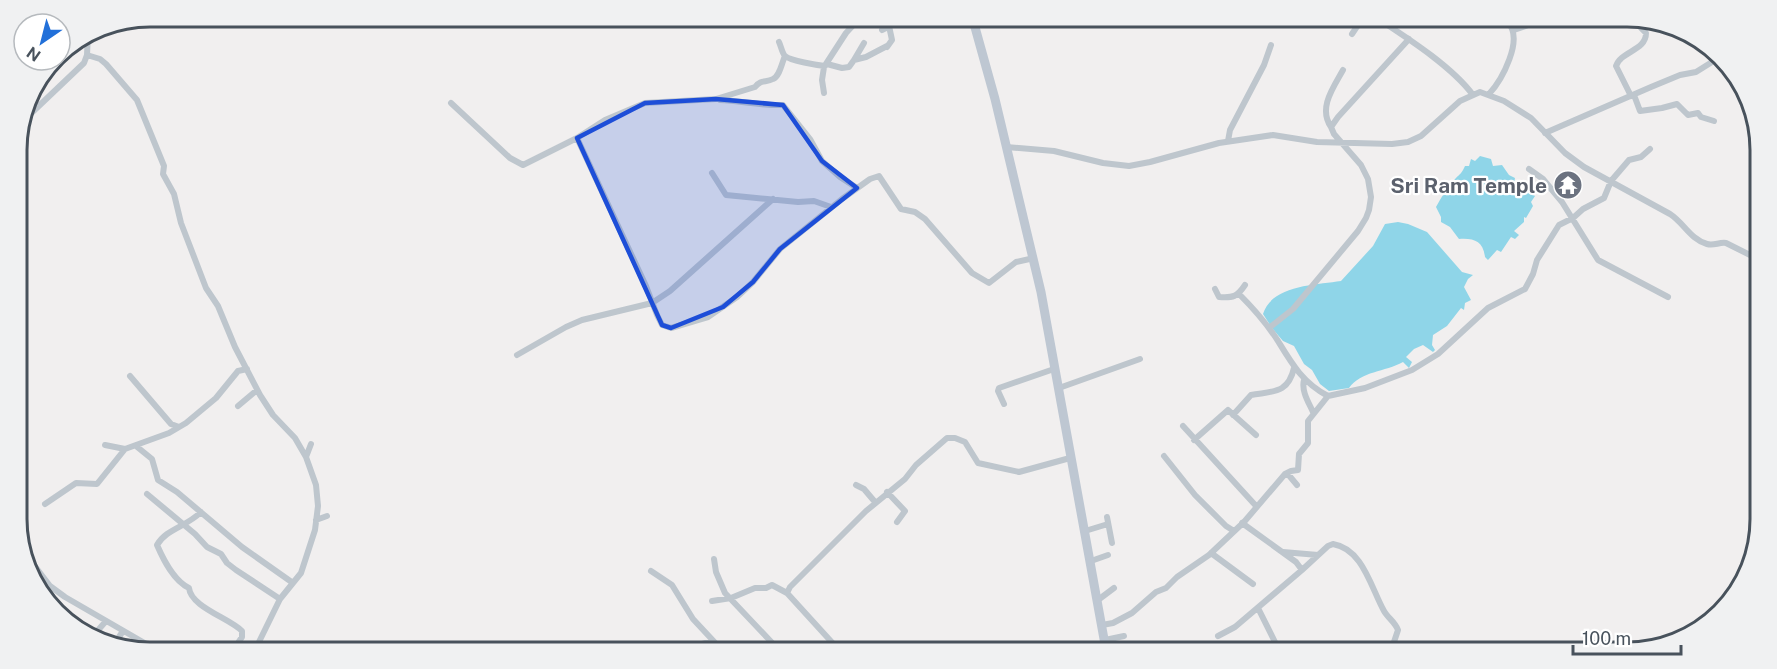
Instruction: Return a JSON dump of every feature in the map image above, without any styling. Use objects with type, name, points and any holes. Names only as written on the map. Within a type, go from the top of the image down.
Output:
[{"type":"street","points":[[824,93],[822,80],[826,65],[852,27]]},
{"type":"street","points":[[882,30],[887,27]]},
{"type":"street","points":[[854,60],[886,48],[892,40],[889,27]]},
{"type":"street","points":[[976,27],[1034,258],[1105,642]]},
{"type":"street","points":[[1352,34],[1357,27]]},
{"type":"street","points":[[1391,27],[1437,61],[1473,95]]},
{"type":"street","points":[[1489,94],[1501,78],[1512,53],[1514,30],[1511,27]]},
{"type":"street","points":[[1514,30],[1522,27]]},
{"type":"street","points":[[1640,111],[1616,66],[1619,60],[1641,46],[1646,33],[1641,28]]},
{"type":"street","points":[[1331,127],[1409,39]]},
{"type":"street","points":[[716,99],[755,87],[759,82],[765,80],[773,80],[785,56],[779,42]]},
{"type":"street","points":[[34,111],[84,63],[88,43]]},
{"type":"street","points":[[785,56],[805,63],[849,67],[864,44]]},
{"type":"street","points":[[1228,141],[1230,130],[1264,65],[1271,45]]},
{"type":"street","points":[[87,55],[100,59],[137,100],[164,166],[163,174],[174,194],[181,223],[198,272],[218,306],[257,390],[273,415],[295,438],[306,457],[316,485],[318,506],[316,520],[301,573],[280,599],[259,642]]},
{"type":"street","points":[[1545,132],[1680,75],[1696,72],[1712,62]]},
{"type":"street","points":[[1269,328],[1293,309],[1366,218],[1371,197],[1368,179],[1361,165],[1334,134],[1326,118],[1327,104],[1342,70]]},
{"type":"street","points":[[1006,147],[1054,151],[1091,161],[1128,166],[1228,141],[1273,135],[1317,142],[1392,144],[1408,142],[1426,132],[1460,101],[1480,92],[1489,94],[1531,118],[1572,159],[1679,220],[1689,234],[1704,244],[1726,243],[1750,256]]},
{"type":"street","points":[[451,103],[510,158],[523,165],[577,138],[605,120],[645,103],[716,99],[743,101],[754,105],[783,105],[810,139],[822,161],[857,188]]},
{"type":"street","points":[[1640,111],[1646,102]]},
{"type":"street","points":[[1650,108],[1655,102]]},
{"type":"street","points":[[1640,111],[1677,104],[1689,115],[1698,113],[1701,117],[1714,121]]},
{"type":"street","points":[[577,138],[662,325],[670,328],[708,317],[737,297],[753,282],[780,249],[831,207],[870,179],[879,176],[901,209],[915,212],[925,219],[972,273],[989,283],[1016,262],[1034,258]]},
{"type":"street","points":[[1102,625],[1132,613],[1156,592],[1166,588],[1177,577],[1211,553],[1242,524],[1287,473],[1298,470],[1299,454],[1308,443],[1307,426],[1313,412],[1328,396],[1377,384],[1413,370],[1438,354],[1488,308],[1525,289],[1537,260],[1558,225],[1604,198],[1611,181],[1629,160],[1641,157],[1650,149]]},
{"type":"street","points":[[1529,169],[1543,179],[1556,193],[1598,260],[1668,297]]},
{"type":"street","points":[[712,173],[726,195],[798,202],[814,201],[831,207]]},
{"type":"street","points":[[517,355],[582,320],[652,303],[670,291],[773,199]]},
{"type":"street","points":[[1215,289],[1219,297],[1233,298],[1245,285]]},
{"type":"street","points":[[1239,294],[1269,328],[1304,380],[1328,396]]},
{"type":"street","points":[[1059,388],[1140,359]]},
{"type":"street","points":[[1233,415],[1251,395],[1271,393],[1290,382],[1294,368]]},
{"type":"street","points":[[105,445],[125,449],[179,427],[210,403],[238,372],[246,369]]},
{"type":"street","points":[[1004,404],[998,391],[999,388],[1054,369]]},
{"type":"street","points":[[130,376],[171,424],[179,427]]},
{"type":"street","points":[[1304,380],[1305,396],[1313,412]]},
{"type":"street","points":[[238,406],[257,390]]},
{"type":"street","points":[[1194,440],[1228,410],[1256,435]]},
{"type":"street","points":[[1183,426],[1257,507]]},
{"type":"street","points":[[787,593],[802,574],[875,502],[905,479],[915,465],[950,437],[965,442],[978,463],[1014,472],[1038,468],[1070,458]]},
{"type":"street","points":[[306,457],[311,444]]},
{"type":"street","points":[[136,446],[152,459],[158,480],[177,492],[242,547],[293,583]]},
{"type":"street","points":[[45,504],[76,483],[97,484],[125,449]]},
{"type":"street","points":[[1164,456],[1196,495],[1226,526],[1234,531]]},
{"type":"street","points":[[1287,473],[1297,484]]},
{"type":"street","points":[[856,486],[864,489],[875,502]]},
{"type":"street","points":[[888,492],[906,512],[897,522]]},
{"type":"street","points":[[147,494],[185,525],[207,547],[221,554],[236,570],[280,599]]},
{"type":"street","points":[[201,512],[185,525],[165,535],[157,545],[172,573],[189,588],[196,600],[204,607],[234,623],[242,631],[239,642]]},
{"type":"street","points":[[316,520],[327,516]]},
{"type":"street","points":[[1085,531],[1108,520],[1112,543]]},
{"type":"street","points":[[1242,524],[1282,552],[1302,570]]},
{"type":"street","points":[[1218,636],[1235,627],[1318,555],[1334,544],[1347,549],[1359,562],[1385,612],[1398,630],[1394,642]]},
{"type":"street","points":[[1282,552],[1318,555]]},
{"type":"street","points":[[1211,553],[1253,584]]},
{"type":"street","points":[[1091,561],[1108,555]]},
{"type":"street","points":[[714,559],[721,584],[771,642]]},
{"type":"street","points":[[651,571],[672,585],[693,619],[713,641],[709,642]]},
{"type":"street","points":[[40,573],[50,586],[65,597],[141,641]]},
{"type":"street","points":[[712,601],[731,598],[755,588],[766,588],[771,585],[787,593],[832,642]]},
{"type":"street","points":[[1098,600],[1114,588]]},
{"type":"street","points":[[1258,608],[1275,642]]},
{"type":"street","points":[[98,630],[106,621]]},
{"type":"street","points":[[119,638],[123,632]]},
{"type":"street","points":[[1112,642],[1125,636]]},
{"type":"highlighted area","points":[[716,99],[783,105],[822,161],[857,188],[780,249],[753,282],[723,307],[671,328],[662,325],[577,138],[645,103]]},
{"type":"water","points":[[1480,156],[1491,159],[1493,166],[1502,165],[1509,175],[1515,178],[1514,183],[1535,196],[1531,202],[1533,206],[1526,218],[1524,217],[1524,222],[1514,231],[1519,235],[1515,239],[1511,237],[1501,252],[1497,250],[1488,260],[1480,244],[1469,239],[1459,239],[1450,227],[1441,222],[1436,207],[1465,166],[1469,166],[1471,159],[1475,161]]},
{"type":"water","points":[[1398,222],[1427,232],[1462,272],[1473,275],[1464,287],[1471,300],[1465,303],[1464,310],[1461,308],[1447,326],[1433,335],[1432,345],[1435,350],[1433,352],[1423,345],[1414,349],[1406,357],[1412,362],[1409,368],[1403,362],[1360,378],[1349,388],[1329,391],[1320,384],[1312,370],[1304,364],[1294,346],[1283,341],[1263,314],[1275,297],[1285,292],[1296,288],[1341,281],[1373,246],[1385,224]]},
{"type":"place","name":"Sri Ram Temple","points":[[1568,185]]}]
